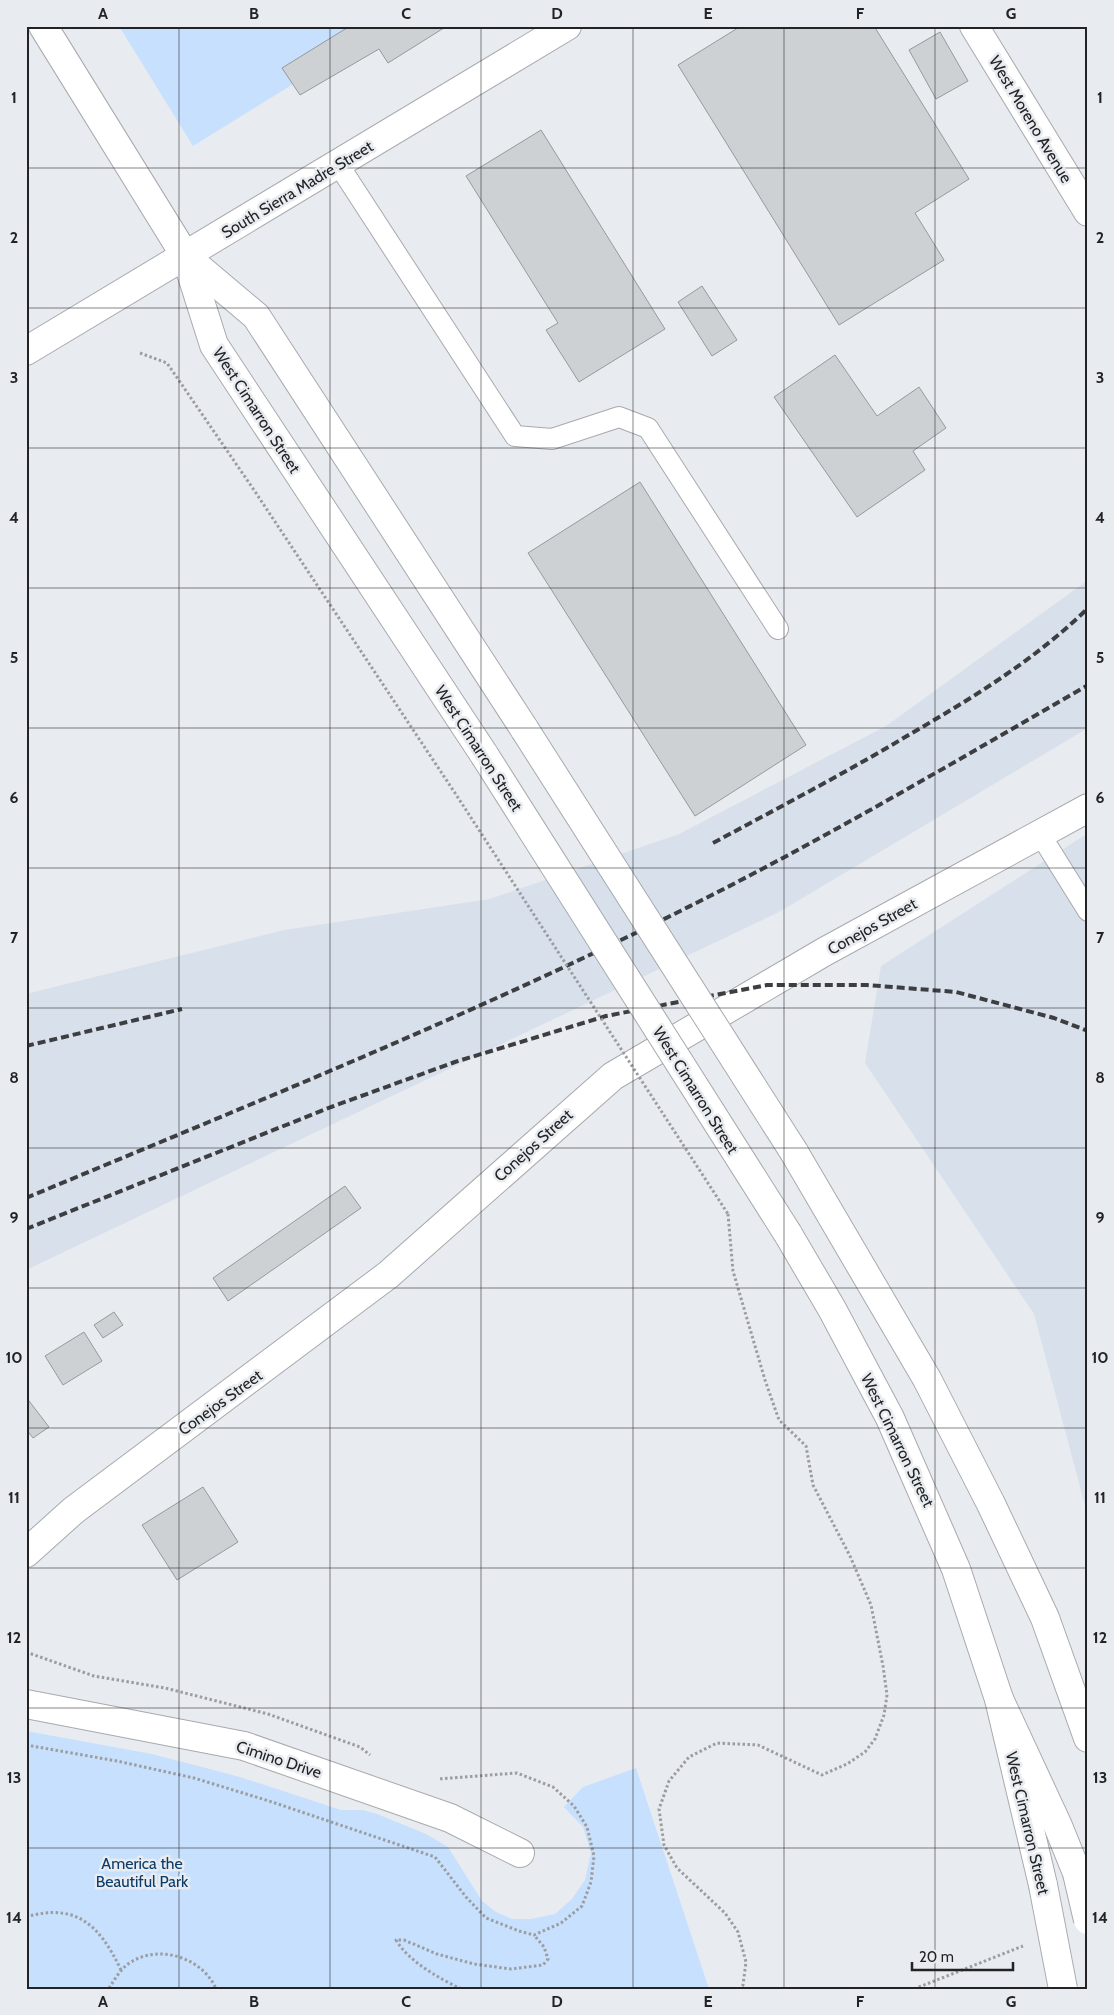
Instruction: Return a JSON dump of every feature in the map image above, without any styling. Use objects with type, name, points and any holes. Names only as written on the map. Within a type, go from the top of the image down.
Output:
[{"type":"main road","name":"West Cimarron Street","points":[[43,26],[186,257],[214,345],[485,756],[788,1234],[832,1309],[890,1418],[956,1570],[999,1699],[1043,1885],[1063,1989]]},
{"type":"main road","name":"South Sierra Madre Street","points":[[26,351],[186,257],[567,26]]},
{"type":"main road","name":"West Moreno Avenue","points":[[974,26],[1084,198]]},
{"type":"main road","name":"West Cimarron Street","points":[[186,257],[256,316],[525,730],[794,1152],[927,1379],[992,1504],[1044,1618],[1087,1736]]},
{"type":"main road","name":"Conejos Street","points":[[26,1553],[74,1510],[388,1275],[613,1076],[824,952],[1088,808]]},
{"type":"main road","points":[[999,1699],[1058,1826],[1077,1873],[1088,1920]]},
{"type":"main road","name":"Cimino Drive","points":[[26,1704],[244,1746],[450,1818],[520,1853]]},
{"type":"lane","points":[[338,164],[515,436],[552,439],[619,417],[648,428],[778,629]]},
{"type":"lane","points":[[1040,834],[1088,911]]},
{"type":"path","points":[[140,353],[167,364],[254,490],[450,784],[728,1214],[733,1271],[765,1380],[779,1420],[806,1446],[813,1485],[850,1556],[871,1605],[887,1695],[881,1723],[875,1739],[865,1752],[847,1764],[830,1771],[822,1774],[758,1745],[718,1743],[689,1757],[669,1781],[659,1809],[664,1845],[677,1868],[726,1913],[738,1932],[746,1962],[743,1985],[740,1989]]},
{"type":"path","points":[[26,1652],[94,1676],[165,1688],[268,1714],[360,1746],[372,1757]]},
{"type":"path","points":[[26,1745],[117,1761],[194,1778],[269,1801],[435,1857],[466,1897],[486,1918],[534,1935],[544,1947],[548,1959],[543,1965],[511,1969],[474,1964],[437,1954],[404,1940],[396,1940],[400,1948],[441,1979],[461,1989]]},
{"type":"path","points":[[435,1780],[517,1773],[552,1787],[574,1806],[587,1827],[594,1856],[591,1882],[582,1906],[561,1923],[534,1935]]},
{"type":"path","points":[[26,1916],[46,1911],[69,1912],[90,1925],[100,1935],[114,1954],[121,1970]]},
{"type":"path","points":[[914,1989],[1026,1945]]},
{"type":"path","points":[[109,1988],[121,1970],[144,1956],[164,1953],[181,1957],[199,1966],[213,1981],[216,1989]]},
{"type":"path","points":[[54,1989],[195,1989]]},
{"type":"shaded area","points":[[1088,580],[1088,728],[779,912],[26,1270],[26,994],[284,930],[490,899],[679,834],[886,726]]},
{"type":"shaded area","points":[[1088,833],[1088,1517],[1034,1314],[865,1063],[881,966]]},
{"type":"green space","points":[[119,26],[387,26],[193,146]]},
{"type":"green space","name":"America the Beautiful Park","points":[[26,1731],[152,1754],[240,1777],[341,1810],[363,1810],[377,1814],[426,1834],[448,1847],[482,1901],[496,1912],[512,1919],[531,1919],[555,1914],[572,1899],[585,1880],[591,1853],[583,1827],[564,1807],[583,1787],[636,1768],[709,1989],[26,1989]]},
{"type":"building","points":[[350,26],[447,26],[388,63],[379,49],[300,95],[282,68]]},
{"type":"building","points":[[741,26],[874,26],[969,179],[915,213],[944,260],[839,325],[678,65]]},
{"type":"building","points":[[940,32],[968,81],[936,99],[909,50]]},
{"type":"building","points":[[541,130],[665,329],[579,382],[546,330],[558,323],[466,176]]},
{"type":"building","points":[[702,286],[737,340],[712,356],[678,302]]},
{"type":"building","points":[[835,355],[877,416],[919,387],[946,428],[913,451],[925,470],[857,517],[774,397]]},
{"type":"building","points":[[640,482],[806,745],[695,816],[528,553]]},
{"type":"building","points":[[345,1186],[361,1208],[228,1301],[213,1278]]},
{"type":"building","points":[[114,1312],[123,1325],[103,1338],[94,1325]]},
{"type":"building","points":[[84,1332],[102,1361],[63,1385],[45,1356]]},
{"type":"building","points":[[26,1397],[49,1427],[33,1438],[26,1429]]},
{"type":"building","points":[[203,1487],[238,1542],[177,1580],[142,1525]]},
{"type":"railway","points":[[713,843],[863,762],[958,705],[1026,660],[1068,627],[1088,608]]},
{"type":"railway","points":[[26,1198],[457,1016],[626,937],[710,896],[805,846],[1088,685]]},
{"type":"railway","points":[[26,1229],[331,1107],[455,1062],[606,1016],[767,985],[867,985],[956,992],[1054,1018],[1088,1031]]},
{"type":"railway","points":[[26,1046],[182,1009]]}]
